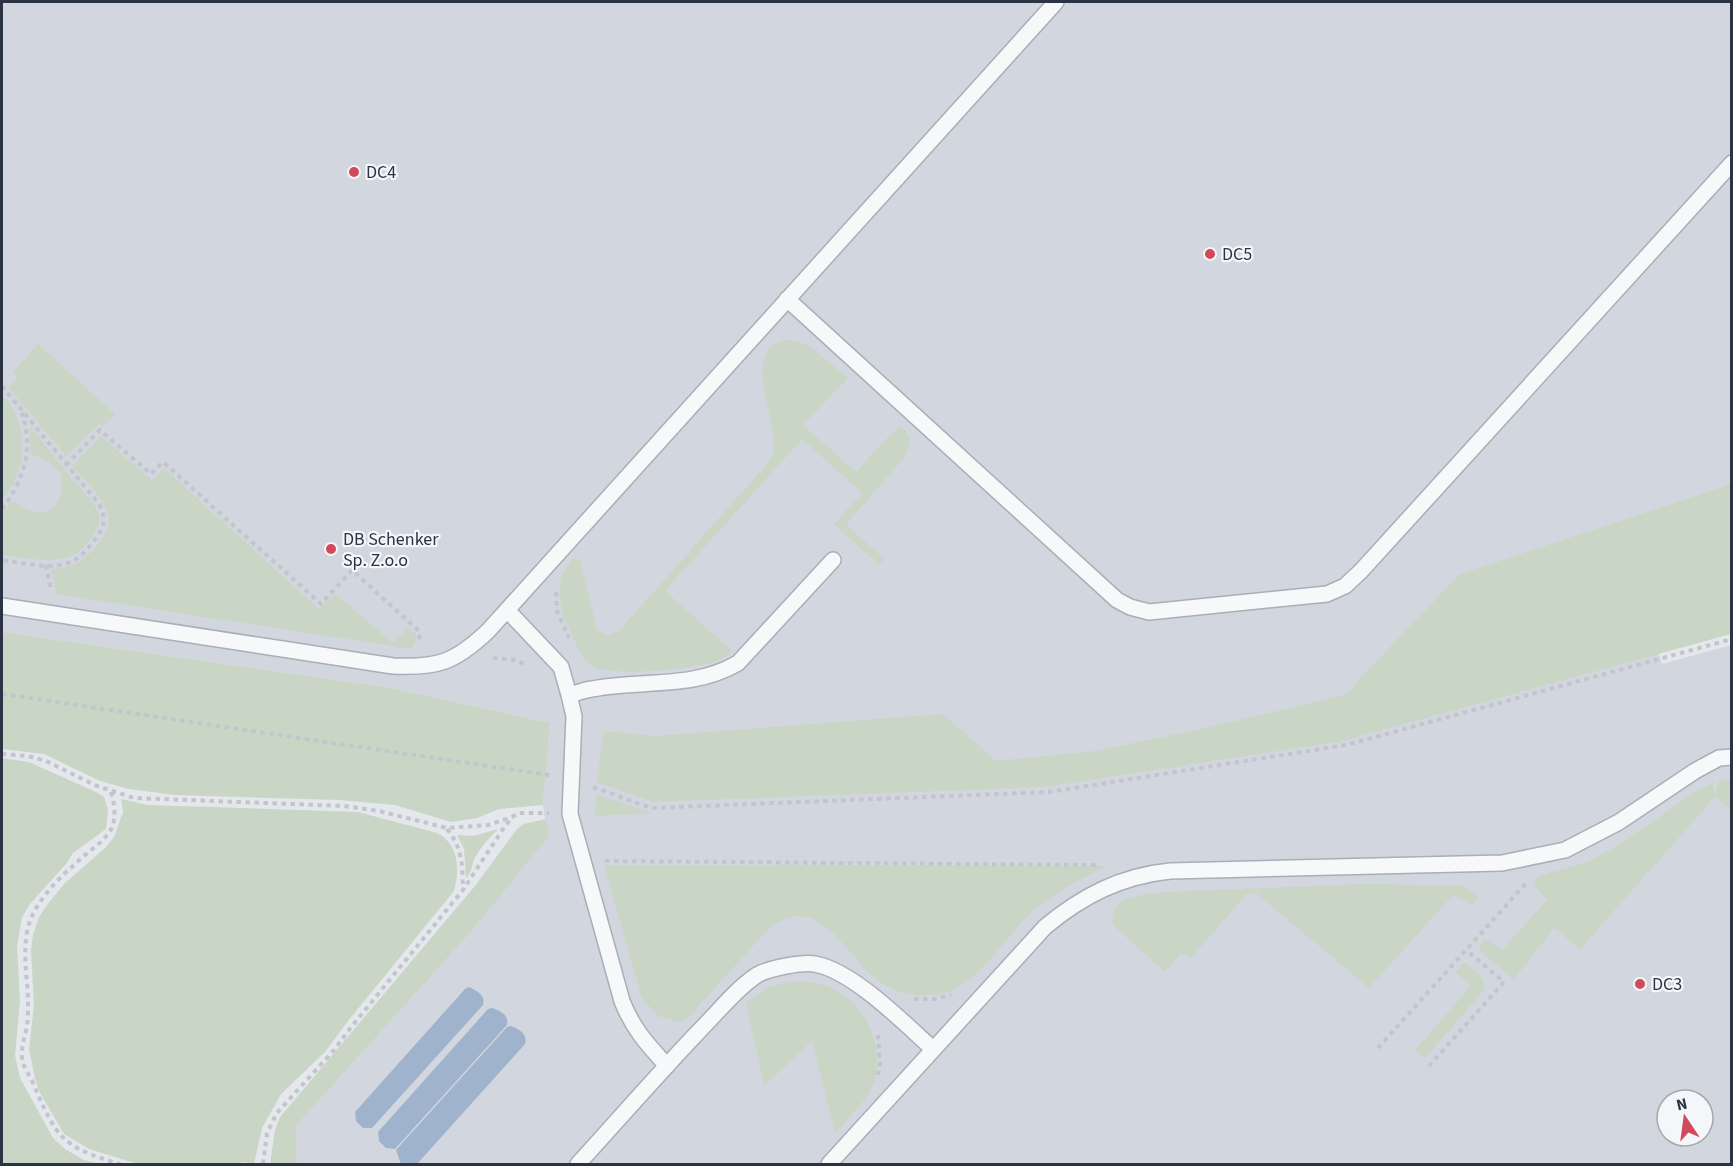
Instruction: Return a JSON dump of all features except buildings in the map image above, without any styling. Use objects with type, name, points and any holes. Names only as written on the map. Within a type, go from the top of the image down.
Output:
[{"type":"lane","points":[[2,606],[393,666],[424,667],[447,661],[469,649],[507,610],[1056,2]]},
{"type":"lane","points":[[787,299],[1117,600],[1149,612],[1327,594],[1345,586],[1361,570],[1731,163]]},
{"type":"lane","points":[[569,695],[593,688],[688,680],[729,668],[738,663],[833,560]]},
{"type":"lane","points":[[507,610],[561,667],[574,716],[570,814],[622,1001],[630,1022],[667,1066]]},
{"type":"lane","points":[[829,1164],[1045,927],[1068,908],[1121,880],[1146,873],[1170,871],[1502,863],[1565,850],[1619,822],[1695,771],[1719,758],[1731,757]]},
{"type":"lane","points":[[578,1164],[742,987],[760,974],[782,967],[814,964],[836,971],[858,983],[933,1049]]},
{"type":"path","points":[[2,387],[99,504],[104,514],[100,534],[77,558],[70,562],[46,565],[2,560]]},
{"type":"path","points":[[2,509],[19,484],[26,462],[26,426],[20,410]]},
{"type":"path","points":[[66,465],[100,430],[151,474],[163,462],[321,604],[352,570],[419,632],[420,646],[414,652]]},
{"type":"path","points":[[46,565],[52,597]]},
{"type":"path","points":[[557,585],[555,598],[557,611],[570,642]]},
{"type":"path","points":[[590,794],[590,786],[651,808],[1049,792],[1346,745],[1731,639]]},
{"type":"path","points":[[2,694],[572,779]]},
{"type":"path","points":[[2,754],[28,756],[46,761],[111,792],[147,799],[344,806],[388,813],[447,828],[488,825],[512,818]]},
{"type":"path","points":[[111,792],[115,813],[110,833],[101,844],[74,864],[33,914],[25,948],[28,1010],[21,1056],[37,1097],[56,1131],[66,1142],[93,1156],[120,1164]]},
{"type":"path","points":[[263,1164],[267,1133],[277,1113],[334,1050],[463,890],[490,847],[512,818],[519,813],[530,813]]},
{"type":"path","points":[[447,828],[458,843],[463,868],[463,890]]},
{"type":"path","points":[[600,861],[1106,865]]},
{"type":"path","points":[[1378,1048],[1536,873]]},
{"type":"path","points":[[1429,1066],[1504,982],[1466,950]]},
{"type":"shaded area","points":[[2,2],[1731,2],[1731,484],[1619,522],[1662,664],[1731,645],[1731,1164],[297,1164],[296,1126],[470,933],[548,836],[543,805],[550,723],[391,688],[2,632]]},
{"type":"green space","points":[[788,340],[808,345],[848,378],[803,425],[856,472],[901,426],[909,437],[909,445],[904,458],[846,524],[884,559],[879,565],[834,524],[862,493],[802,439],[665,591],[732,651],[717,661],[706,664],[652,671],[614,671],[590,665],[575,642],[562,610],[560,589],[566,568],[574,558],[580,560],[597,630],[607,636],[619,631],[766,465],[774,450],[763,369],[766,355],[773,345]]},
{"type":"green space","points":[[38,344],[115,414],[103,426],[99,424],[66,456],[9,388],[18,378],[13,372]]},
{"type":"green space","points":[[2,395],[11,406],[17,419],[22,447],[17,476],[11,489],[2,500]]},
{"type":"green space","points":[[30,427],[95,506],[98,514],[99,525],[93,536],[79,551],[69,557],[40,560],[2,555],[2,513],[13,501],[35,512],[43,512],[55,505],[61,493],[61,472],[44,459],[30,454]]},
{"type":"green space","points":[[101,436],[152,480],[164,468],[319,609],[336,594],[393,643],[408,627],[416,634],[411,649],[57,594],[51,570],[70,566],[84,558],[98,544],[107,528],[108,519],[105,506],[72,466]]},
{"type":"green space","points":[[1731,484],[1731,634],[1342,741],[1044,787],[653,802],[597,782],[604,731],[656,736],[943,714],[996,761],[1096,751],[1206,728],[1348,694],[1364,674],[1460,574]]},
{"type":"green space","points":[[2,632],[391,688],[550,723],[543,805],[499,809],[477,818],[451,822],[395,805],[339,800],[175,795],[129,789],[100,781],[44,754],[2,749]]},
{"type":"green space","points":[[2,758],[29,762],[98,793],[104,797],[108,810],[106,829],[73,853],[30,904],[22,917],[17,946],[20,1001],[15,1055],[20,1078],[53,1138],[65,1149],[84,1160],[101,1164],[2,1164]]},
{"type":"green space","points":[[1731,780],[1731,811],[1715,797],[1580,949],[1554,928],[1514,979],[1481,952],[1480,945],[1484,940],[1502,950],[1547,900],[1535,887],[1534,880],[1591,860],[1632,836],[1698,790],[1713,783],[1715,794],[1719,781]]},
{"type":"green space","points":[[596,794],[652,813],[595,816]]},
{"type":"green space","points":[[121,799],[148,805],[358,812],[437,833],[454,850],[457,874],[454,891],[325,1052],[281,1094],[262,1128],[254,1164],[245,1162],[138,1164],[89,1149],[64,1134],[39,1091],[29,1049],[34,1006],[31,950],[33,935],[39,917],[65,883],[106,847],[114,837],[123,812]]},
{"type":"green space","points":[[546,819],[549,836],[470,933],[296,1126],[297,1164],[270,1164],[275,1130],[280,1117],[475,886],[517,829],[524,824]]},
{"type":"green space","points":[[498,829],[479,851],[466,878],[464,849],[457,835],[474,836]]},
{"type":"green space","points":[[604,865],[1107,866],[1068,886],[1041,904],[980,970],[957,988],[944,993],[917,995],[890,988],[876,979],[823,925],[808,918],[792,917],[774,925],[766,932],[690,1016],[678,1022],[658,1016],[642,998]]},
{"type":"green space","points":[[1366,884],[1464,886],[1479,896],[1473,906],[1453,895],[1369,988],[1256,893],[1247,894],[1191,958],[1181,953],[1165,972],[1115,927],[1112,919],[1115,908],[1123,900],[1141,895],[1163,892]]},
{"type":"green space","points":[[1464,962],[1481,977],[1484,990],[1425,1058],[1415,1050],[1471,986],[1456,972]]},
{"type":"green space","points":[[798,981],[821,984],[842,994],[862,1014],[874,1039],[877,1068],[874,1082],[862,1103],[835,1133],[812,1041],[764,1086],[746,1003],[768,987]]},
{"type":"water","points":[[469,987],[482,996],[483,1005],[372,1128],[363,1128],[356,1121],[355,1112]]},
{"type":"water","points":[[492,1008],[504,1014],[507,1025],[395,1149],[386,1148],[379,1141],[378,1132],[488,1009]]},
{"type":"water","points":[[511,1026],[520,1030],[524,1035],[525,1044],[417,1164],[401,1164],[396,1150],[507,1027]]},
{"type":"place","name":"DC4","points":[[354,172]]},
{"type":"place","name":"DC5","points":[[1210,254]]},
{"type":"place","name":"DB Schenker Sp. Z.o.o","points":[[331,549]]},
{"type":"place","name":"DC3","points":[[1640,984]]}]
